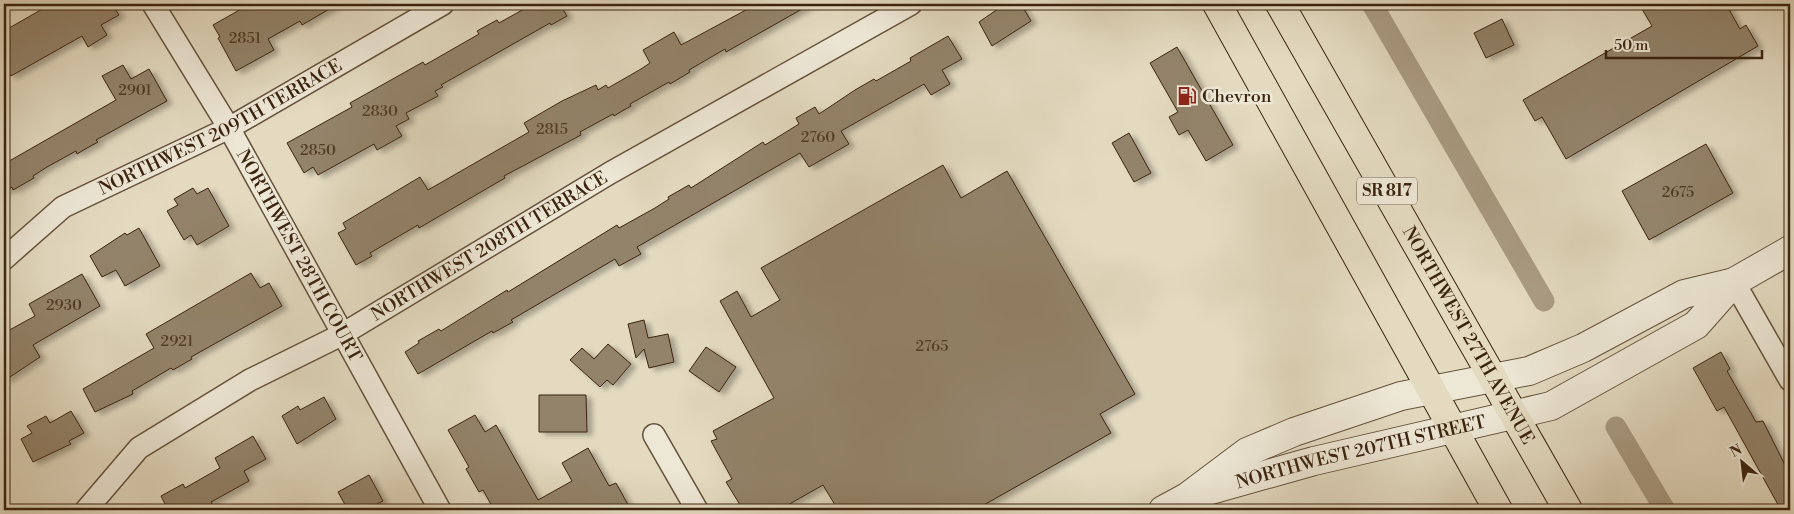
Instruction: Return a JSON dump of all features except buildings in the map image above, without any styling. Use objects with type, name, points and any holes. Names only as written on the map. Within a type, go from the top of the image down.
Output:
[{"type":"main road","name":"NORTHWEST 27TH AVENUE","points":[[1280,4],[1568,510]]},
{"type":"main road","name":"SR 817","points":[[1226,7],[1431,390],[1498,510]]},
{"type":"street","name":"NORTHWEST 28TH COURT","points":[[153,4],[228,128],[341,335],[440,510]]},
{"type":"street","name":"NORTHWEST 209TH TERRACE","points":[[4,259],[63,207],[228,128],[443,4]]},
{"type":"street","name":"NORTHWEST 208TH TERRACE","points":[[86,510],[139,448],[250,380],[341,335],[610,173],[911,4]]},
{"type":"street","name":"NORTHWEST 207TH STREET","points":[[1163,510],[1187,497],[1247,452],[1294,432],[1401,396],[1529,371],[1583,348],[1684,294],[1734,282],[1790,250]]},
{"type":"street","name":"NORTHWEST 207TH STREET","points":[[1187,497],[1314,461],[1551,406],[1696,325],[1734,282]]},
{"type":"street","points":[[1734,282],[1790,380]]},
{"type":"street","points":[[654,435],[696,510]]},
{"type":"waterway","points":[[1372,4],[1544,301]]},
{"type":"waterway","points":[[1616,427],[1665,510]]},
{"type":"place","name":"Chevron","points":[[1187,96]]}]
